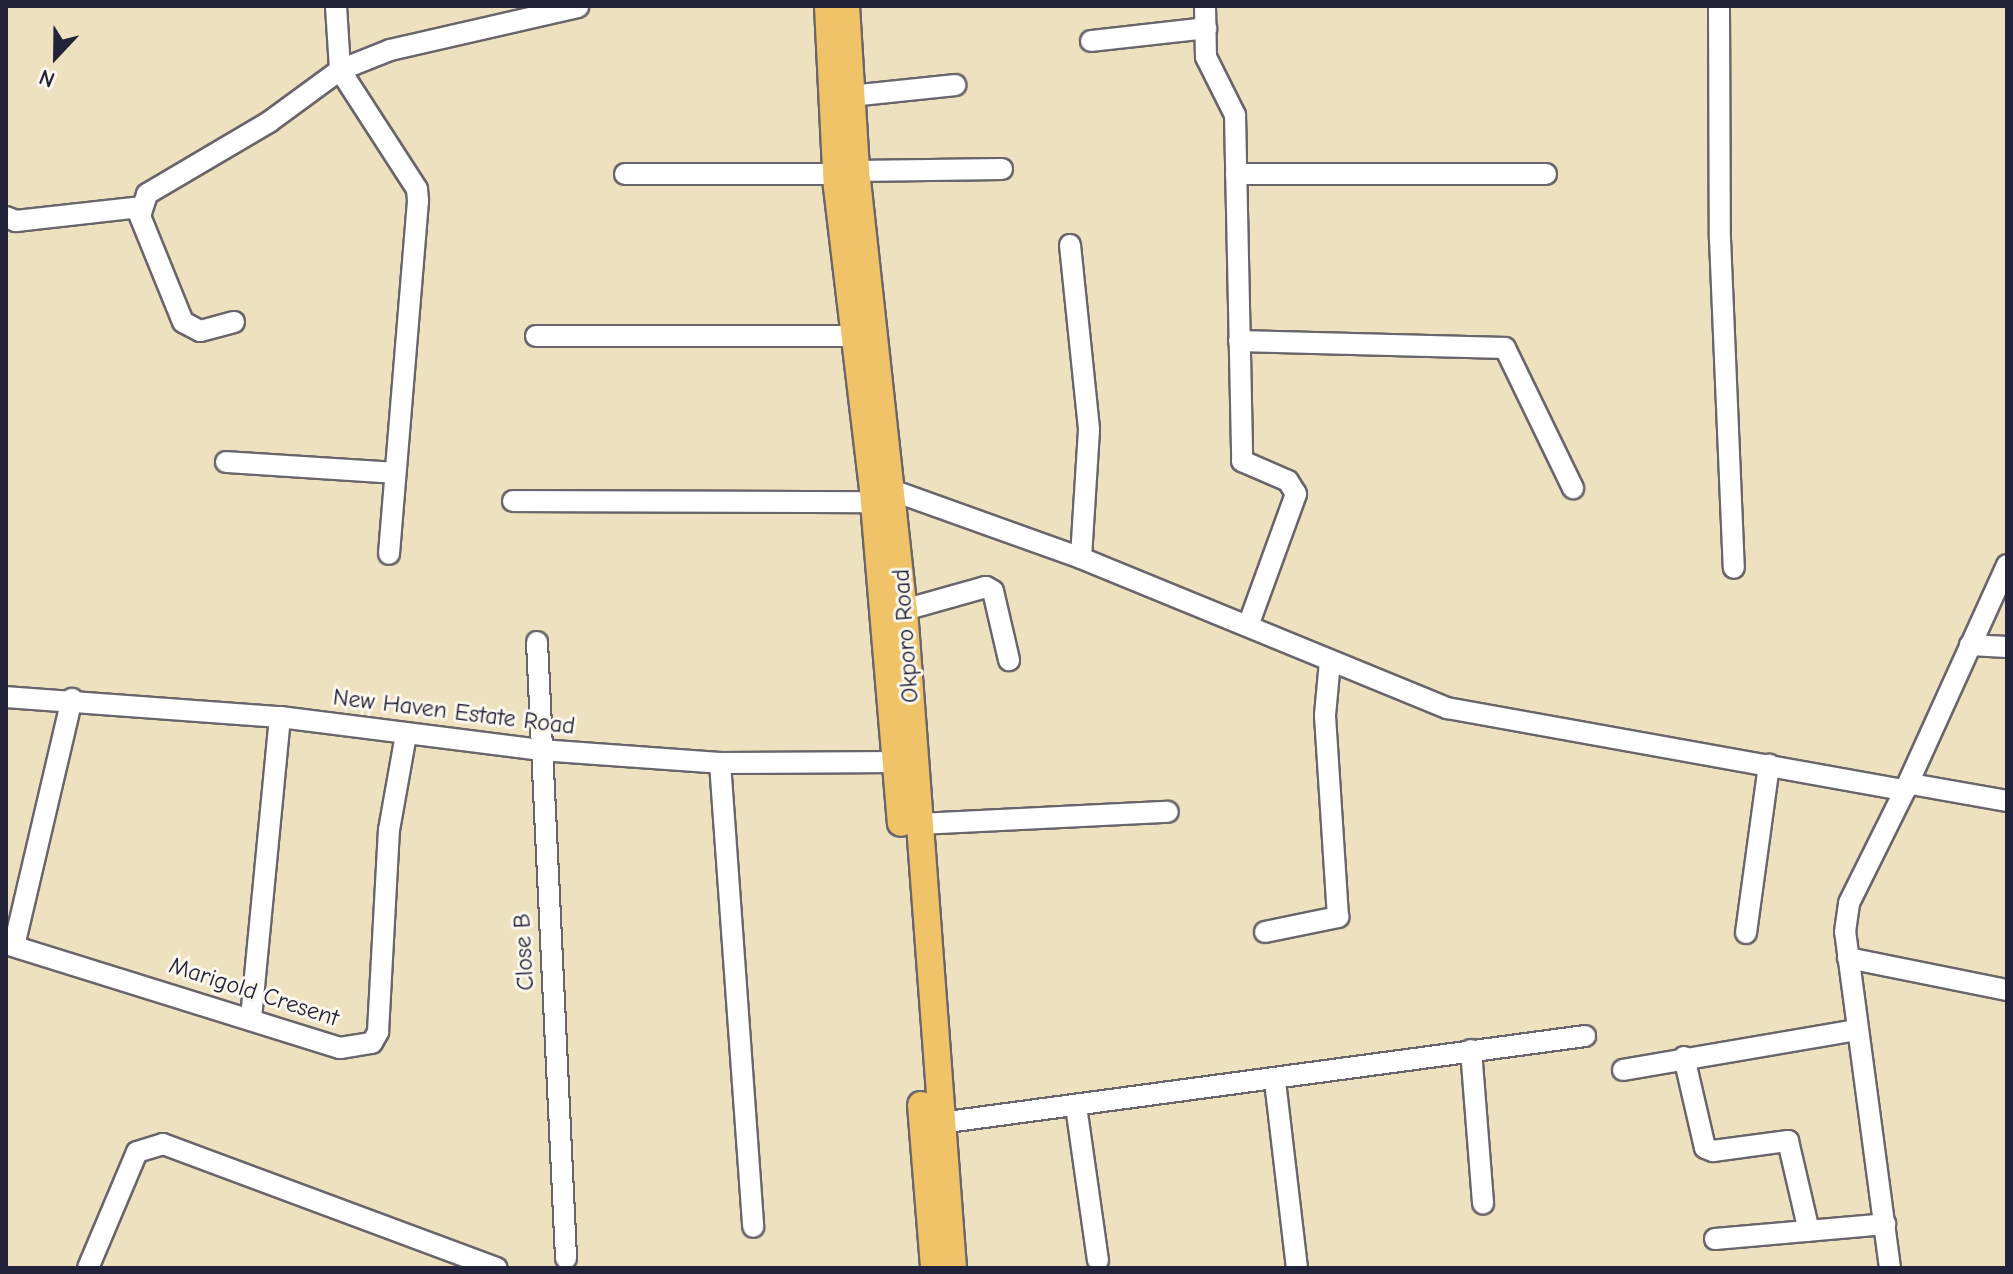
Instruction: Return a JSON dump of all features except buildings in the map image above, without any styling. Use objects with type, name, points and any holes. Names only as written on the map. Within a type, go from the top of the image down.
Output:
[{"type":"main road","name":"Okporo Road","points":[[828,6],[884,496],[896,762],[934,1268]]},
{"type":"main road","name":"Okporo Road","points":[[846,6],[851,96],[846,173],[854,336],[904,610],[953,1268]]},
{"type":"street","points":[[336,6],[340,70],[417,189],[389,554]]},
{"type":"street","points":[[1205,6],[1212,77],[1235,115],[1242,461],[1288,481],[1296,494],[1248,626]]},
{"type":"street","points":[[1719,6],[1720,239],[1734,568]]},
{"type":"street","points":[[234,322],[200,331],[183,322],[140,207],[147,194],[269,122],[340,70],[390,50],[578,7]]},
{"type":"street","points":[[1091,41],[1206,28]]},
{"type":"street","points":[[851,96],[955,85]]},
{"type":"street","points":[[625,174],[1002,169]]},
{"type":"street","points":[[1236,174],[1546,174]]},
{"type":"street","points":[[6,217],[16,221],[140,207]]},
{"type":"street","points":[[1070,245],[1088,417],[1081,558]]},
{"type":"street","points":[[536,336],[854,336]]},
{"type":"street","points":[[1239,341],[1505,348],[1573,488]]},
{"type":"street","points":[[226,462],[395,473]]},
{"type":"street","points":[[513,501],[884,496],[1081,558],[1405,694],[1494,719],[2007,801]]},
{"type":"street","points":[[1890,1268],[1848,958],[1849,903],[1908,787],[2007,565]]},
{"type":"street","points":[[904,610],[986,587],[993,591],[1009,660]]},
{"type":"street","name":"Close B","points":[[537,642],[566,1258]]},
{"type":"street","points":[[1970,645],[2007,647]]},
{"type":"street","points":[[1265,932],[1338,917],[1325,715],[1330,661]]},
{"type":"street","name":"New Haven Estate Road","points":[[6,697],[72,699],[280,717],[540,750],[720,763],[896,762]]},
{"type":"street","points":[[10,945],[72,699]]},
{"type":"street","points":[[251,1018],[280,717]]},
{"type":"street","name":"Marigold Cresent","points":[[10,945],[340,1048],[372,1043],[378,1032],[389,830],[406,735]]},
{"type":"street","points":[[720,763],[753,1227]]},
{"type":"street","points":[[1746,933],[1769,765]]},
{"type":"street","points":[[919,824],[1168,812]]},
{"type":"street","points":[[1848,958],[2007,990]]},
{"type":"street","points":[[1623,1070],[1684,1057],[1858,1030]]},
{"type":"street","points":[[940,1123],[1275,1081],[1471,1050],[1585,1036]]},
{"type":"street","points":[[1471,1050],[1483,1204]]},
{"type":"street","points":[[1684,1057],[1705,1148],[1713,1151],[1788,1141],[1809,1231]]},
{"type":"street","points":[[1275,1081],[1297,1268]]},
{"type":"street","points":[[1076,1106],[1098,1260]]},
{"type":"street","points":[[88,1268],[137,1152],[163,1144],[497,1268]]},
{"type":"street","points":[[1715,1239],[1885,1224]]}]
